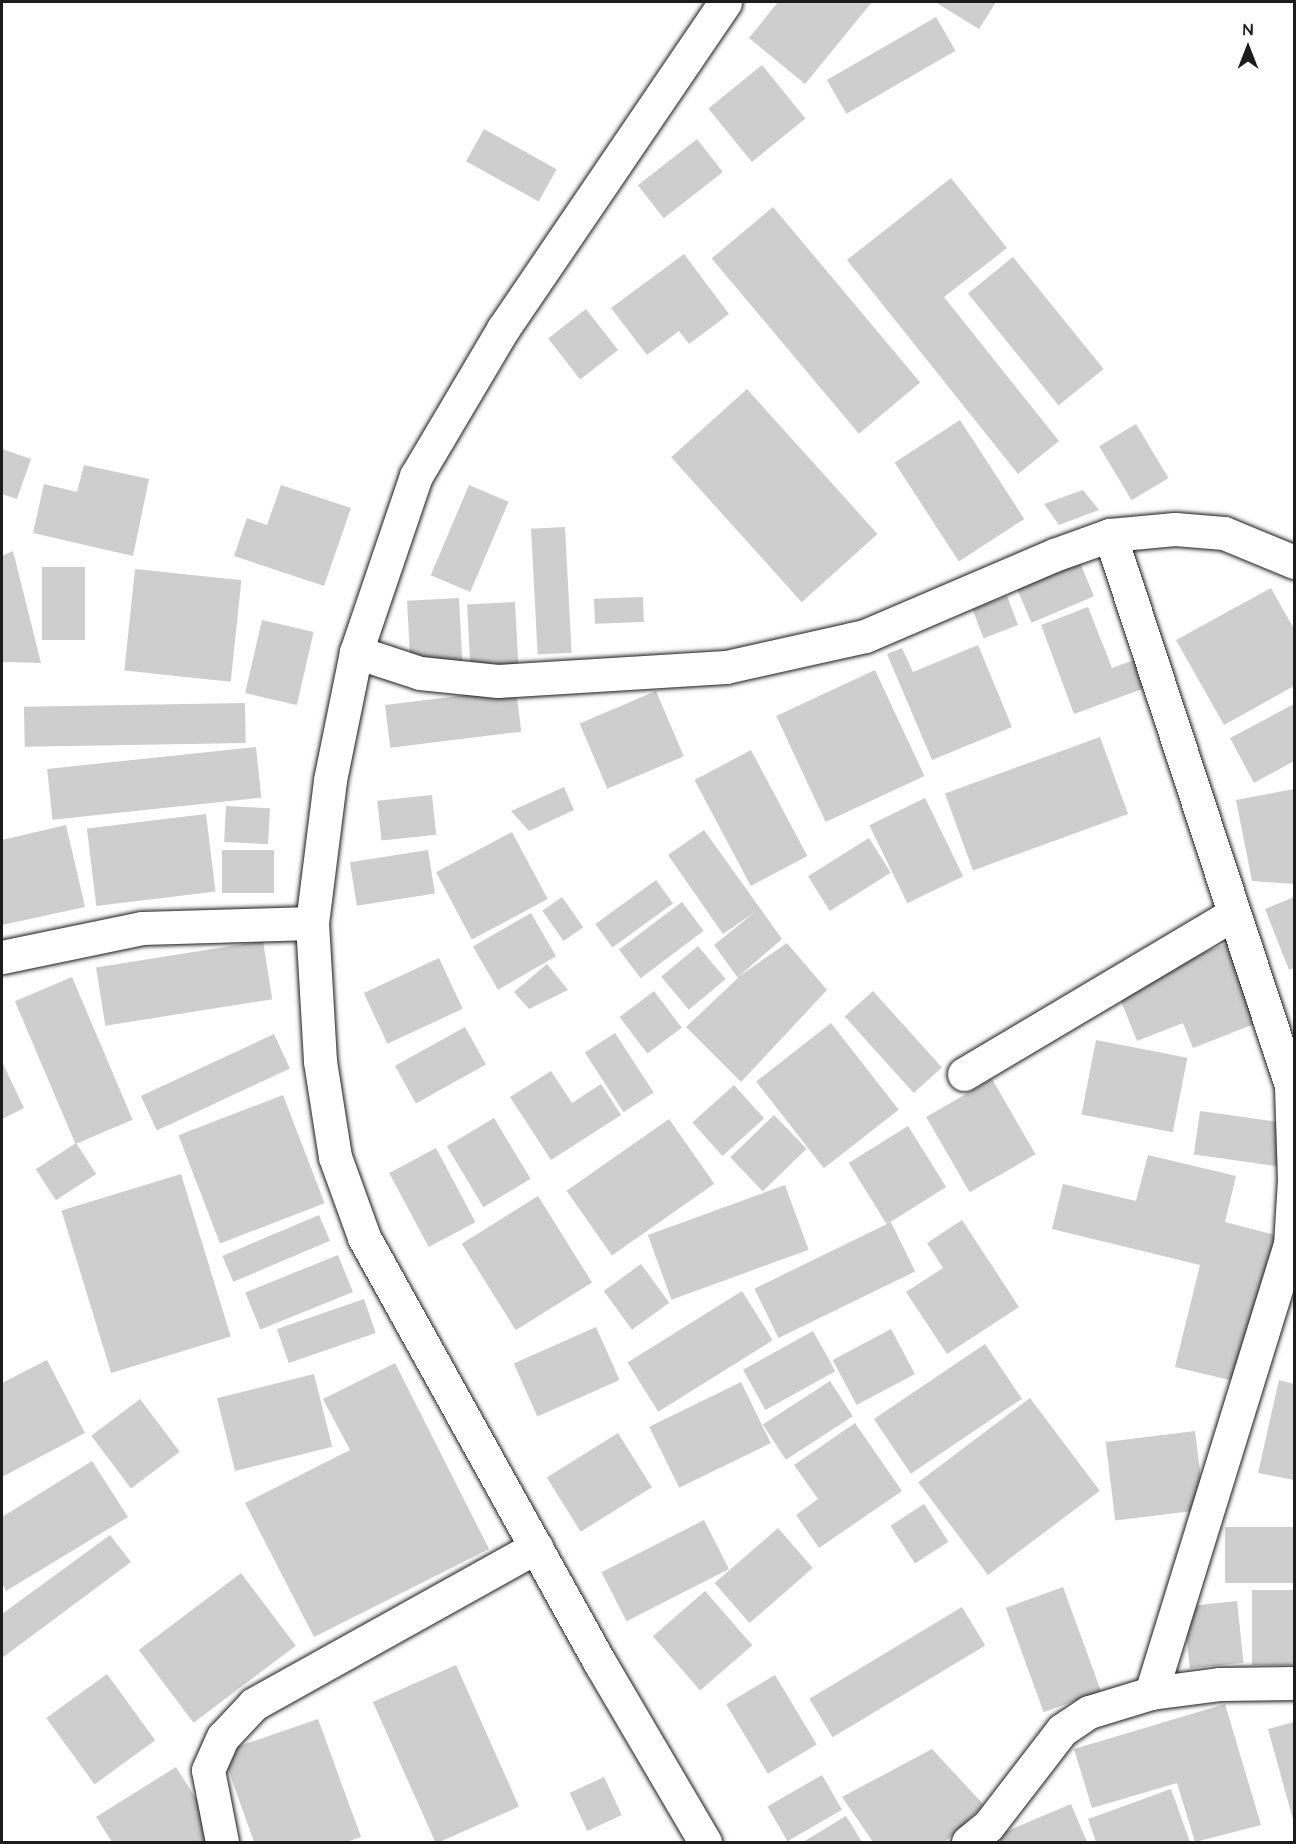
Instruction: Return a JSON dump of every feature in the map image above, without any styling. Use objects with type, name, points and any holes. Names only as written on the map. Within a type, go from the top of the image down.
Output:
[{"type":"street","points":[[705,1842],[536,1547],[364,1237],[335,1157],[320,1061],[312,923],[330,780],[356,652],[416,476],[503,329],[725,2]]},
{"type":"street","points":[[356,652],[420,674],[498,681],[726,667],[865,636],[1054,555],[1110,535],[1175,529],[1224,533],[1294,562]]},
{"type":"street","points":[[1110,535],[1232,915],[1291,1086],[1294,1180],[1290,1245],[1151,1693]]},
{"type":"street","points":[[964,1074],[1232,915]]},
{"type":"street","points":[[2,957],[142,927],[312,923]]},
{"type":"street","points":[[222,1842],[208,1770],[223,1737],[254,1704],[536,1547]]},
{"type":"street","points":[[968,1842],[988,1826],[1062,1730],[1089,1712],[1151,1693],[1220,1684],[1294,1683]]},
{"type":"building","points":[[778,2],[872,2],[805,84],[749,38]]},
{"type":"building","points":[[935,2],[996,2],[979,29]]},
{"type":"building","points":[[936,17],[956,51],[846,114],[827,80]]},
{"type":"building","points":[[762,65],[805,119],[752,162],[708,108]]},
{"type":"building","points":[[484,129],[557,169],[539,202],[466,161]]},
{"type":"building","points":[[697,139],[723,172],[664,218],[638,185]]},
{"type":"building","points":[[951,178],[1007,248],[944,297],[1059,441],[1018,474],[847,260]]},
{"type":"building","points":[[773,207],[920,382],[859,434],[712,258]]},
{"type":"building","points":[[684,254],[729,314],[689,344],[679,331],[647,355],[611,308]]},
{"type":"building","points":[[1013,257],[1104,369],[1059,405],[968,294]]},
{"type":"building","points":[[586,309],[618,350],[580,380],[548,339]]},
{"type":"building","points":[[747,389],[877,534],[802,602],[671,457]]},
{"type":"building","points":[[960,420],[1024,519],[959,561],[895,462]]},
{"type":"building","points":[[1136,424],[1168,478],[1132,500],[1099,446]]},
{"type":"building","points":[[2,449],[31,459],[17,499],[2,494]]},
{"type":"building","points":[[84,465],[149,479],[133,556],[33,533],[44,484],[77,492]]},
{"type":"building","points":[[281,485],[351,508],[324,586],[234,556],[247,518],[267,525]]},
{"type":"building","points":[[469,485],[509,502],[470,592],[431,575]]},
{"type":"building","points":[[1083,490],[1099,510],[1059,525],[1044,504]]},
{"type":"building","points":[[565,527],[572,653],[538,655],[531,529]]},
{"type":"building","points":[[13,551],[41,663],[2,662],[2,556]]},
{"type":"building","points":[[1080,563],[1094,596],[1031,623],[1017,590]]},
{"type":"building","points":[[42,567],[85,567],[85,640],[42,640]]},
{"type":"building","points":[[135,569],[241,580],[231,682],[124,670]]},
{"type":"building","points":[[1271,588],[1294,629],[1294,686],[1224,725],[1176,640]]},
{"type":"building","points":[[1007,596],[1018,625],[984,638],[972,609]]},
{"type":"building","points":[[643,597],[644,622],[595,624],[594,599]]},
{"type":"building","points":[[459,598],[463,666],[411,669],[407,601]]},
{"type":"building","points":[[515,602],[518,665],[470,667],[467,605]]},
{"type":"building","points":[[1088,607],[1112,668],[1134,660],[1145,688],[1074,714],[1041,625]]},
{"type":"building","points":[[262,620],[314,632],[297,705],[245,693]]},
{"type":"building","points":[[978,645],[1012,727],[932,760],[887,654],[902,648],[913,672]]},
{"type":"building","points":[[875,670],[924,776],[826,822],[776,716]]},
{"type":"building","points":[[516,689],[521,732],[390,748],[385,705]]},
{"type":"building","points":[[656,691],[684,756],[607,789],[580,723]]},
{"type":"building","points":[[245,703],[246,743],[25,747],[24,707]]},
{"type":"building","points":[[1294,704],[1294,761],[1254,783],[1230,738]]},
{"type":"building","points":[[1100,737],[1128,814],[973,870],[945,793]]},
{"type":"building","points":[[256,747],[261,798],[52,820],[47,769]]},
{"type":"building","points":[[751,750],[807,856],[751,886],[694,780]]},
{"type":"building","points":[[564,787],[574,810],[529,831],[511,811]]},
{"type":"building","points":[[1294,789],[1294,884],[1252,881],[1236,800]]},
{"type":"building","points":[[432,795],[436,835],[381,841],[377,801]]},
{"type":"building","points":[[925,798],[963,876],[907,903],[869,825]]},
{"type":"building","points":[[226,806],[270,808],[268,844],[224,842]]},
{"type":"building","points":[[206,814],[216,891],[96,906],[87,829]]},
{"type":"building","points":[[66,825],[85,907],[2,925],[2,840]]},
{"type":"building","points":[[704,830],[782,939],[738,977],[787,943],[827,990],[741,1082],[686,1027],[738,978],[714,945],[755,912],[723,934],[668,855]]},
{"type":"building","points":[[512,832],[548,899],[472,939],[436,872]]},
{"type":"building","points":[[869,838],[891,873],[830,911],[808,876]]},
{"type":"building","points":[[222,850],[274,850],[274,893],[222,893]]},
{"type":"building","points":[[428,850],[435,893],[357,906],[350,862]]},
{"type":"building","points":[[656,880],[673,903],[612,948],[595,924]]},
{"type":"building","points":[[562,897],[583,927],[564,941],[542,911]]},
{"type":"building","points":[[1294,897],[1294,968],[1289,970],[1265,909]]},
{"type":"building","points":[[682,902],[704,931],[641,978],[619,950]]},
{"type":"building","points":[[531,913],[556,956],[498,990],[473,946]]},
{"type":"building","points":[[263,941],[272,999],[105,1026],[96,967]]},
{"type":"building","points":[[1231,942],[1262,1021],[1193,1048],[1183,1023],[1137,1041],[1115,986]]},
{"type":"building","points":[[698,946],[726,979],[689,1010],[661,977]]},
{"type":"building","points":[[439,958],[463,1009],[387,1044],[364,993]]},
{"type":"building","points":[[547,964],[568,990],[529,1009],[514,992]]},
{"type":"building","points":[[72,977],[133,1120],[75,1144],[15,1001]]},
{"type":"building","points":[[654,991],[682,1028],[647,1054],[620,1017]]},
{"type":"building","points":[[873,991],[942,1068],[914,1093],[845,1016]]},
{"type":"building","points":[[831,1023],[899,1110],[824,1168],[756,1081]]},
{"type":"building","points":[[465,1027],[486,1065],[416,1103],[395,1066]]},
{"type":"building","points":[[615,1033],[654,1093],[623,1112],[585,1053]]},
{"type":"building","points":[[274,1034],[290,1068],[157,1131],[141,1096]]},
{"type":"building","points":[[1096,1040],[1187,1058],[1173,1132],[1081,1115]]},
{"type":"building","points":[[2,1062],[24,1108],[2,1119]]},
{"type":"building","points":[[551,1071],[572,1103],[601,1084],[621,1115],[551,1160],[510,1097]]},
{"type":"building","points":[[992,1079],[1036,1154],[970,1192],[926,1117]]},
{"type":"building","points":[[734,1085],[764,1118],[722,1156],[692,1122]]},
{"type":"building","points":[[283,1095],[325,1203],[220,1243],[178,1135]]},
{"type":"building","points":[[1200,1111],[1285,1123],[1279,1167],[1194,1155]]},
{"type":"building","points":[[774,1115],[807,1149],[763,1191],[730,1157]]},
{"type":"building","points":[[494,1118],[531,1179],[483,1207],[447,1146]]},
{"type":"building","points":[[669,1119],[714,1184],[612,1255],[567,1191]]},
{"type":"building","points":[[908,1126],[946,1187],[887,1224],[849,1163]]},
{"type":"building","points":[[76,1143],[96,1174],[56,1200],[36,1169]]},
{"type":"building","points":[[436,1148],[475,1222],[429,1247],[389,1173]]},
{"type":"building","points":[[1148,1155],[1236,1176],[1225,1222],[1279,1236],[1242,1383],[1175,1367],[1200,1265],[1052,1229],[1063,1184],[1136,1201]]},
{"type":"building","points":[[181,1174],[231,1337],[111,1373],[61,1211]]},
{"type":"building","points":[[785,1185],[809,1250],[671,1300],[648,1235]]},
{"type":"building","points":[[538,1196],[592,1283],[516,1330],[462,1244]]},
{"type":"building","points":[[319,1215],[330,1241],[233,1282],[222,1256]]},
{"type":"building","points":[[962,1220],[1019,1307],[947,1354],[906,1292],[943,1268],[927,1243]]},
{"type":"building","points":[[891,1222],[915,1271],[778,1338],[754,1289]]},
{"type":"building","points":[[338,1255],[353,1292],[260,1330],[245,1292]]},
{"type":"building","points":[[641,1264],[669,1303],[632,1330],[604,1291]]},
{"type":"building","points":[[742,1291],[773,1340],[658,1412],[628,1363]]},
{"type":"building","points":[[364,1299],[376,1333],[289,1363],[277,1329]]},
{"type":"building","points":[[596,1327],[620,1380],[537,1417],[514,1364]]},
{"type":"building","points":[[891,1329],[915,1374],[857,1405],[833,1360]]},
{"type":"building","points":[[813,1331],[835,1371],[765,1410],[743,1370]]},
{"type":"building","points":[[985,1344],[1022,1399],[911,1474],[874,1419]]},
{"type":"building","points":[[47,1360],[85,1433],[2,1477],[2,1383]]},
{"type":"building","points":[[395,1363],[489,1549],[314,1637],[245,1503],[350,1450],[323,1399]]},
{"type":"building","points":[[314,1374],[332,1447],[235,1471],[217,1398]]},
{"type":"building","points":[[1279,1380],[1294,1384],[1294,1480],[1258,1473]]},
{"type":"building","points":[[830,1381],[853,1416],[786,1460],[763,1425]]},
{"type":"building","points":[[741,1382],[771,1443],[679,1488],[649,1427]]},
{"type":"building","points":[[1030,1398],[1100,1491],[988,1575],[918,1482]]},
{"type":"building","points":[[140,1399],[180,1452],[131,1488],[91,1436]]},
{"type":"building","points":[[855,1423],[902,1491],[819,1548],[796,1515],[818,1499],[794,1465]]},
{"type":"building","points":[[1195,1431],[1205,1509],[1115,1520],[1106,1442]]},
{"type":"building","points":[[618,1433],[652,1487],[581,1532],[547,1478]]},
{"type":"building","points":[[92,1461],[128,1517],[6,1591],[2,1583],[2,1517]]},
{"type":"building","points":[[924,1504],[949,1542],[915,1564],[890,1526]]},
{"type":"building","points":[[704,1520],[729,1569],[627,1621],[602,1572]]},
{"type":"building","points":[[1225,1527],[1294,1527],[1294,1583],[1225,1583]]},
{"type":"building","points":[[778,1528],[813,1568],[749,1623],[715,1583]]},
{"type":"building","points":[[110,1535],[131,1562],[2,1658],[2,1614]]},
{"type":"building","points":[[241,1573],[296,1646],[194,1723],[139,1650]]},
{"type":"building","points":[[1063,1587],[1101,1691],[1044,1712],[1006,1608]]},
{"type":"building","points":[[1252,1590],[1294,1590],[1294,1665],[1252,1665]]},
{"type":"building","points":[[705,1591],[752,1645],[700,1691],[653,1636]]},
{"type":"building","points":[[1237,1601],[1243,1663],[1190,1668],[1183,1607]]},
{"type":"building","points":[[962,1607],[985,1646],[833,1737],[809,1699]]},
{"type":"building","points":[[456,1665],[519,1807],[435,1842],[373,1702]]},
{"type":"building","points":[[107,1674],[155,1740],[95,1784],[46,1718]]},
{"type":"building","points":[[775,1675],[817,1744],[768,1774],[726,1704]]},
{"type":"building","points":[[1225,1704],[1261,1825],[1195,1842],[1177,1783],[1092,1808],[1074,1749]]},
{"type":"building","points":[[318,1719],[361,1837],[346,1842],[254,1842],[222,1752]]},
{"type":"building","points":[[1294,1722],[1294,1823],[1268,1729]]},
{"type":"building","points":[[932,1749],[984,1805],[945,1842],[873,1842],[842,1797]]},
{"type":"building","points":[[176,1767],[219,1835],[207,1842],[112,1842],[96,1817]]},
{"type":"building","points":[[822,1775],[842,1810],[787,1841],[767,1806]]},
{"type":"building","points":[[604,1777],[622,1815],[587,1831],[570,1793]]},
{"type":"building","points":[[1171,1789],[1190,1842],[1096,1842],[1088,1819]]},
{"type":"building","points":[[1071,1804],[1087,1842],[1001,1842],[998,1835]]},
{"type":"building","points":[[846,1816],[862,1842],[803,1842]]}]
